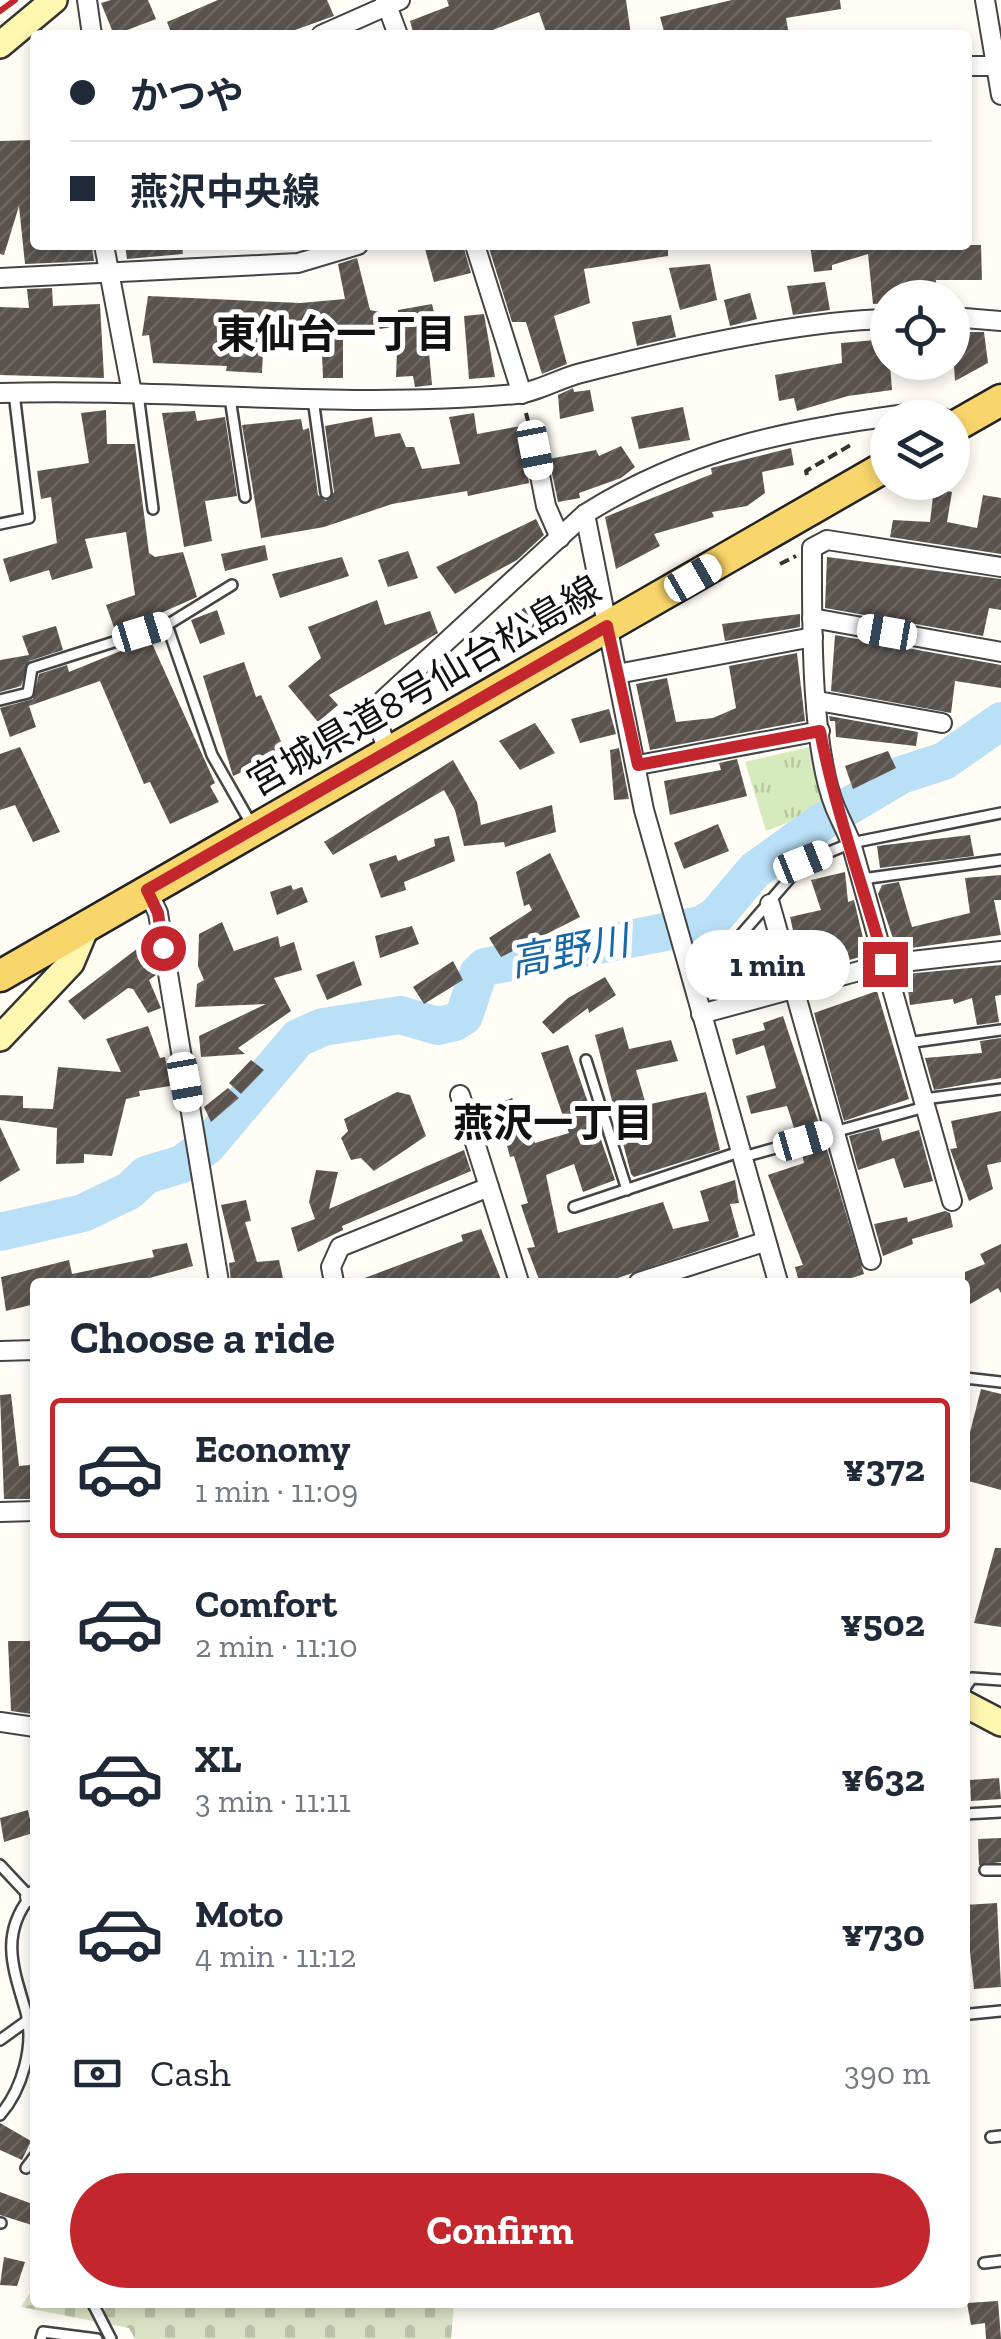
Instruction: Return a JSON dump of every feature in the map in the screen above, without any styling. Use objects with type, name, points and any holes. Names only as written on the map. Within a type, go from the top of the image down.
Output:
[{"type":"main road","points":[[970,414],[1001,400]]},
{"type":"main road","name":"宮城県道8号仙台松島線","points":[[0,976],[870,476]]},
{"type":"street","points":[[0,45],[54,0]]},
{"type":"street","points":[[87,0],[91,30]]},
{"type":"street","points":[[985,0],[1001,95]]},
{"type":"street","points":[[332,30],[391,2],[397,30]]},
{"type":"street","points":[[972,66],[996,66]]},
{"type":"street","points":[[104,250],[135,393]]},
{"type":"street","points":[[0,278],[298,262],[340,250]]},
{"type":"street","points":[[477,250],[522,394]]},
{"type":"street","points":[[970,319],[1001,320]]},
{"type":"street","points":[[7,393],[313,399],[522,394],[579,374],[724,343],[870,320]]},
{"type":"street","points":[[389,751],[379,728],[378,708],[384,699],[585,514],[661,470],[728,445],[870,420]]},
{"type":"street","points":[[535,450],[546,506],[560,538]]},
{"type":"street","points":[[585,514],[644,810],[777,1278]]},
{"type":"street","points":[[952,1202],[862,879],[834,804],[820,731],[812,628],[812,548],[827,540],[1001,567]]},
{"type":"street","points":[[618,674],[812,628],[1001,652]]},
{"type":"street","points":[[818,701],[942,723]]},
{"type":"street","points":[[638,765],[820,731]]},
{"type":"street","points":[[147,890],[158,913],[218,1278]]},
{"type":"street","points":[[770,904],[871,1260]]},
{"type":"street","points":[[0,1038],[71,963],[87,925]]},
{"type":"street","points":[[701,1014],[885,964],[1001,951]]},
{"type":"street","points":[[460,1095],[518,1278]]},
{"type":"street","points":[[333,1278],[330,1267],[340,1247],[489,1187]]},
{"type":"street","points":[[651,1278],[764,1242]]},
{"type":"street","points":[[0,1351],[30,1350]]},
{"type":"street","points":[[0,1512],[30,1510]]},
{"type":"street","points":[[970,1707],[1001,1723]]},
{"type":"street","points":[[0,1722],[30,1726]]},
{"type":"lane","points":[[0,524],[29,518],[7,393]]},
{"type":"lane","points":[[135,393],[154,509]]},
{"type":"lane","points":[[230,398],[245,497]]},
{"type":"lane","points":[[313,399],[326,492]]},
{"type":"lane","points":[[0,700],[28,693],[32,668],[167,625],[232,585]]},
{"type":"lane","points":[[167,625],[212,755],[254,830]]},
{"type":"lane","points":[[686,962],[721,950],[770,904],[803,862],[848,835],[1001,813]]},
{"type":"lane","points":[[862,879],[1001,860]]},
{"type":"lane","points":[[907,1042],[1001,1030]]},
{"type":"lane","points":[[586,1060],[627,1190]]},
{"type":"lane","points":[[574,1207],[924,1103],[1001,1089]]},
{"type":"lane","points":[[970,1379],[1001,1382]]},
{"type":"lane","points":[[970,1681],[1001,1680]]},
{"type":"lane","points":[[970,1814],[1001,1812]]},
{"type":"lane","points":[[0,1865],[30,1894]]},
{"type":"lane","points":[[984,1870],[1001,1870]]},
{"type":"lane","points":[[30,1898],[12,1914],[8,1936],[10,1972],[30,2013]]},
{"type":"lane","points":[[970,2014],[1001,2011]]},
{"type":"lane","points":[[0,2040],[30,2016]]},
{"type":"lane","points":[[0,2115],[27,2064],[30,2027]]},
{"type":"lane","points":[[26,2168],[30,2163]]},
{"type":"lane","points":[[984,2263],[1001,2261]]},
{"type":"lane","points":[[95,2308],[111,2339]]},
{"type":"lane","points":[[41,2339],[43,2332],[98,2339]]},
{"type":"path","points":[[522,394],[535,450]]},
{"type":"path","points":[[808,475],[806,471],[854,443]]},
{"type":"green space","points":[[813,746],[826,808],[766,831],[745,762]]},
{"type":"green space","points":[[30,2293],[30,2308],[454,2308],[451,2339],[135,2339],[129,2328],[21,2307]]},
{"type":"building","points":[[148,0],[156,19],[127,30],[112,30],[101,3]]},
{"type":"building","points":[[218,0],[327,0],[334,16],[295,30],[170,30],[167,22]]},
{"type":"building","points":[[447,0],[626,0],[630,30],[545,30],[539,12],[493,30],[413,30],[410,21],[449,6]]},
{"type":"building","points":[[732,0],[840,0],[841,9],[786,18],[788,30],[664,30],[660,17]]},
{"type":"building","points":[[30,140],[30,250],[93,250],[94,261],[25,264],[19,206],[4,255],[0,254],[0,141]]},
{"type":"building","points":[[972,245],[981,245],[982,280],[871,280],[868,254],[832,265],[832,270],[814,272],[811,250],[972,250]]},
{"type":"building","points":[[126,250],[183,250],[183,254],[127,259]]},
{"type":"building","points":[[425,250],[464,250],[471,273],[434,282]]},
{"type":"building","points":[[490,250],[668,250],[668,256],[584,269],[590,303],[554,316],[567,364],[542,374],[526,322],[512,322]]},
{"type":"building","points":[[357,258],[370,310],[398,316],[398,310],[432,304],[438,329],[427,331],[432,385],[415,387],[413,376],[396,377],[398,326],[343,335],[343,378],[323,378],[321,329],[264,328],[262,373],[226,371],[227,366],[153,363],[149,335],[142,336],[148,296],[300,303],[345,299],[338,264]]},
{"type":"building","points":[[710,264],[717,300],[680,310],[669,268]]},
{"type":"building","points":[[825,282],[830,310],[793,315],[787,286]]},
{"type":"building","points":[[52,288],[53,306],[100,304],[104,378],[0,375],[0,307],[29,308],[27,289]]},
{"type":"building","points":[[750,293],[757,319],[730,326],[724,300]]},
{"type":"building","points":[[484,314],[495,377],[469,379],[464,316]]},
{"type":"building","points":[[671,315],[676,337],[637,346],[632,322]]},
{"type":"building","points":[[970,332],[984,332],[988,363],[970,373]]},
{"type":"building","points":[[870,341],[870,380],[891,380],[892,390],[848,396],[797,411],[794,398],[779,401],[775,375],[842,363],[841,343]]},
{"type":"building","points":[[573,388],[574,392],[590,390],[594,411],[560,419],[558,395]]},
{"type":"building","points":[[683,407],[690,440],[639,449],[631,417]]},
{"type":"building","points":[[106,410],[107,444],[135,444],[149,553],[155,557],[183,552],[197,597],[116,633],[106,605],[135,595],[126,532],[85,539],[93,568],[52,580],[49,570],[10,582],[3,559],[57,543],[51,497],[41,499],[37,471],[89,463],[81,413]]},
{"type":"building","points":[[195,411],[197,421],[225,417],[237,496],[205,501],[212,541],[184,547],[162,413]]},
{"type":"building","points":[[474,413],[477,434],[521,426],[529,483],[468,496],[467,491],[392,504],[324,527],[261,538],[242,425],[301,419],[303,430],[309,428],[318,495],[326,501],[334,492],[325,426],[372,417],[375,437],[400,433],[406,447],[414,447],[422,469],[460,464],[449,417]]},
{"type":"building","points":[[621,446],[635,467],[621,478],[579,493],[580,498],[558,502],[549,459],[596,450],[599,456]]},
{"type":"building","points":[[791,448],[794,465],[762,472],[765,493],[747,506],[712,512],[714,517],[654,534],[660,546],[616,569],[605,517],[712,474],[711,468]]},
{"type":"building","points":[[983,495],[1001,498],[1001,554],[890,537],[893,520],[930,522],[933,500],[951,500],[947,522],[977,528]]},
{"type":"building","points":[[536,519],[544,535],[517,560],[455,594],[436,567]]},
{"type":"building","points":[[265,545],[268,560],[225,571],[221,554]]},
{"type":"building","points":[[408,551],[418,578],[388,587],[378,560]]},
{"type":"building","points":[[342,557],[349,576],[280,598],[272,574]]},
{"type":"building","points":[[827,557],[1001,579],[1001,610],[989,608],[983,636],[825,608]]},
{"type":"building","points":[[549,590],[562,611],[529,635],[442,678],[437,670]]},
{"type":"building","points":[[377,600],[385,625],[430,611],[438,633],[329,695],[338,705],[318,722],[288,686],[321,658],[308,627]]},
{"type":"building","points":[[217,610],[225,634],[200,644],[191,620]]},
{"type":"building","points":[[800,614],[800,627],[725,641],[722,624]]},
{"type":"building","points":[[56,626],[63,650],[29,661],[21,686],[0,692],[0,660],[29,655],[22,636]]},
{"type":"building","points":[[835,635],[1001,665],[1001,688],[955,681],[951,713],[831,691]]},
{"type":"building","points":[[150,639],[215,783],[210,786],[219,802],[170,824],[150,782],[144,784],[100,681],[29,706],[36,727],[10,737],[0,708],[33,699],[39,674],[67,665],[69,672]]},
{"type":"building","points":[[797,653],[805,721],[650,750],[636,684],[667,678],[676,722],[713,718],[736,708],[729,666]]},
{"type":"building","points":[[244,662],[256,697],[261,695],[286,753],[233,776],[203,676]]},
{"type":"building","points":[[609,709],[616,734],[580,743],[571,719]]},
{"type":"building","points":[[829,716],[918,732],[916,746],[836,737],[835,721],[830,721]]},
{"type":"building","points":[[535,723],[555,753],[520,770],[499,741]]},
{"type":"building","points":[[20,747],[60,832],[33,842],[15,805],[0,810],[0,754]]},
{"type":"building","points":[[619,748],[629,799],[614,800],[610,750]]},
{"type":"building","points":[[888,751],[896,768],[853,789],[845,766]]},
{"type":"building","points":[[737,759],[747,796],[670,815],[664,781],[721,770],[719,763]]},
{"type":"building","points":[[453,760],[477,802],[481,825],[552,805],[556,832],[505,847],[504,842],[464,846],[455,810],[444,790],[333,855],[324,842]]},
{"type":"building","points":[[718,824],[729,851],[684,869],[674,843]]},
{"type":"building","points":[[970,835],[974,856],[880,868],[877,846]]},
{"type":"building","points":[[449,836],[455,861],[404,882],[406,890],[381,898],[369,864],[396,855],[398,861],[435,846],[434,839]]},
{"type":"building","points":[[550,853],[580,917],[501,957],[489,938],[532,910],[529,904],[524,906],[516,872]]},
{"type":"building","points":[[845,872],[848,902],[854,900],[867,955],[803,973],[790,917],[821,910],[811,880]]},
{"type":"building","points":[[1001,875],[1001,900],[994,900],[1001,935],[897,950],[878,894],[882,885],[899,882],[912,927],[970,913],[965,878]]},
{"type":"building","points":[[291,885],[293,890],[302,887],[308,902],[277,915],[270,892]]},
{"type":"building","points":[[222,922],[234,951],[278,936],[280,947],[294,942],[302,970],[274,978],[291,1011],[238,1048],[245,1054],[201,1057],[199,1036],[266,1004],[195,1007],[197,984],[204,980],[198,966],[199,934]]},
{"type":"building","points":[[412,926],[419,944],[380,958],[375,936]]},
{"type":"building","points":[[150,939],[156,975],[149,980],[161,1008],[148,1013],[133,989],[128,988],[84,1020],[68,1001]]},
{"type":"building","points":[[354,961],[362,985],[327,1000],[316,975]]},
{"type":"building","points":[[453,961],[463,980],[424,1004],[413,987]]},
{"type":"building","points":[[767,961],[773,981],[717,997],[710,976]]},
{"type":"building","points":[[1001,965],[1001,995],[995,996],[999,1022],[977,1025],[972,998],[954,1004],[953,999],[910,1005],[906,974]]},
{"type":"building","points":[[605,977],[616,995],[589,1013],[588,1008],[553,1034],[542,1022],[568,998]]},
{"type":"building","points":[[877,991],[909,1099],[844,1121],[814,1013]]},
{"type":"building","points":[[783,1016],[820,1127],[796,1134],[787,1106],[751,1114],[746,1096],[776,1088],[764,1045],[736,1055],[732,1039],[765,1030],[763,1023]]},
{"type":"building","points":[[148,1026],[160,1058],[165,1057],[170,1086],[139,1091],[140,1096],[126,1099],[112,1156],[84,1154],[84,1163],[56,1164],[57,1128],[0,1120],[0,1095],[23,1096],[23,1108],[53,1109],[58,1067],[121,1072],[106,1039]]},
{"type":"building","points":[[623,1027],[629,1049],[671,1040],[678,1061],[636,1070],[646,1105],[706,1092],[720,1150],[634,1177],[631,1174],[595,1035]]},
{"type":"building","points":[[1001,1038],[1001,1078],[934,1090],[925,1058],[982,1053],[980,1041]]},
{"type":"building","points":[[568,1045],[615,1180],[583,1192],[574,1164],[546,1175],[558,1233],[663,1202],[673,1229],[709,1221],[700,1191],[735,1180],[739,1203],[730,1204],[739,1237],[618,1278],[538,1278],[527,1248],[535,1247],[521,1205],[528,1203],[501,1123],[492,1127],[489,1108],[512,1098],[535,1143],[569,1133],[541,1053]]},
{"type":"building","points":[[251,1060],[264,1070],[241,1094],[229,1083]]},
{"type":"building","points":[[228,1088],[239,1098],[211,1122],[204,1107]]},
{"type":"building","points":[[397,1092],[410,1095],[426,1136],[374,1171],[361,1158],[351,1160],[341,1138],[348,1131],[344,1119]]},
{"type":"building","points":[[1001,1111],[1001,1162],[987,1165],[993,1189],[969,1201],[950,1149],[957,1148],[951,1121]]},
{"type":"building","points":[[0,1127],[20,1170],[0,1182]]},
{"type":"building","points":[[879,1128],[882,1141],[919,1130],[933,1181],[904,1188],[894,1158],[858,1170],[849,1136]]},
{"type":"building","points":[[825,1143],[864,1274],[852,1278],[798,1278],[795,1267],[803,1265],[768,1175],[804,1163],[801,1150]]},
{"type":"building","points":[[464,1150],[471,1171],[342,1226],[343,1230],[298,1252],[291,1228],[315,1219],[309,1202],[316,1170],[338,1172],[329,1209]]},
{"type":"building","points":[[246,1200],[251,1221],[245,1222],[257,1262],[279,1260],[283,1278],[231,1278],[229,1263],[235,1262],[221,1205]]},
{"type":"building","points":[[945,1211],[950,1213],[953,1227],[912,1239],[913,1244],[883,1256],[874,1224],[907,1217],[908,1222]]},
{"type":"building","points":[[481,1229],[500,1278],[365,1278],[463,1241],[461,1235]]},
{"type":"building","points":[[187,1243],[193,1266],[150,1278],[30,1278],[30,1305],[6,1311],[1,1277],[69,1260],[72,1274],[154,1257],[152,1250]]},
{"type":"building","points":[[1001,1244],[1001,1293],[998,1288],[970,1304],[970,1278],[965,1278],[965,1272],[985,1264],[980,1254]]},
{"type":"building","points":[[981,1389],[1001,1394],[1001,1490],[970,1481],[970,1432]]},
{"type":"building","points":[[11,1394],[19,1466],[30,1465],[30,1499],[4,1499],[0,1395]]},
{"type":"building","points":[[995,1548],[1001,1548],[1001,1627],[974,1623]]},
{"type":"building","points":[[8,1641],[30,1641],[30,1714],[11,1711]]},
{"type":"building","points":[[999,1778],[1001,1799],[971,1801],[970,1780]]},
{"type":"building","points":[[28,1810],[30,1834],[4,1842],[0,1818]]},
{"type":"building","points":[[1001,1838],[1001,1862],[979,1865],[978,1839]]},
{"type":"building","points":[[997,1903],[1001,1987],[974,1989],[970,1905]]},
{"type":"building","points":[[0,2123],[30,2140],[22,2160],[0,2150]]},
{"type":"building","points":[[0,2192],[30,2203],[30,2224],[0,2215]]},
{"type":"building","points":[[4,2257],[25,2262],[17,2286],[0,2285]]},
{"type":"building","points":[[998,2301],[1001,2339],[986,2339],[985,2323],[971,2325],[970,2303]]},
{"type":"waterway","name":"高野川","points":[[0,1232],[83,1213],[129,1191],[146,1175],[182,1164],[207,1146],[298,1038],[323,1027],[400,1015],[438,1026],[455,1022],[464,1016],[478,974],[485,967],[701,925],[716,916],[755,870],[822,822],[901,775],[944,761],[1001,721]]},
{"type":"railway","points":[[0,11],[15,0]]},
{"type":"district","name":"東仙台一丁目","points":[[336,334]]},
{"type":"district","name":"燕沢一丁目","points":[[553,1123]]},
{"type":"route","points":[[163,948],[158,913],[147,890],[607,626],[638,765],[820,731],[834,804],[852,842],[885,964]]}]
